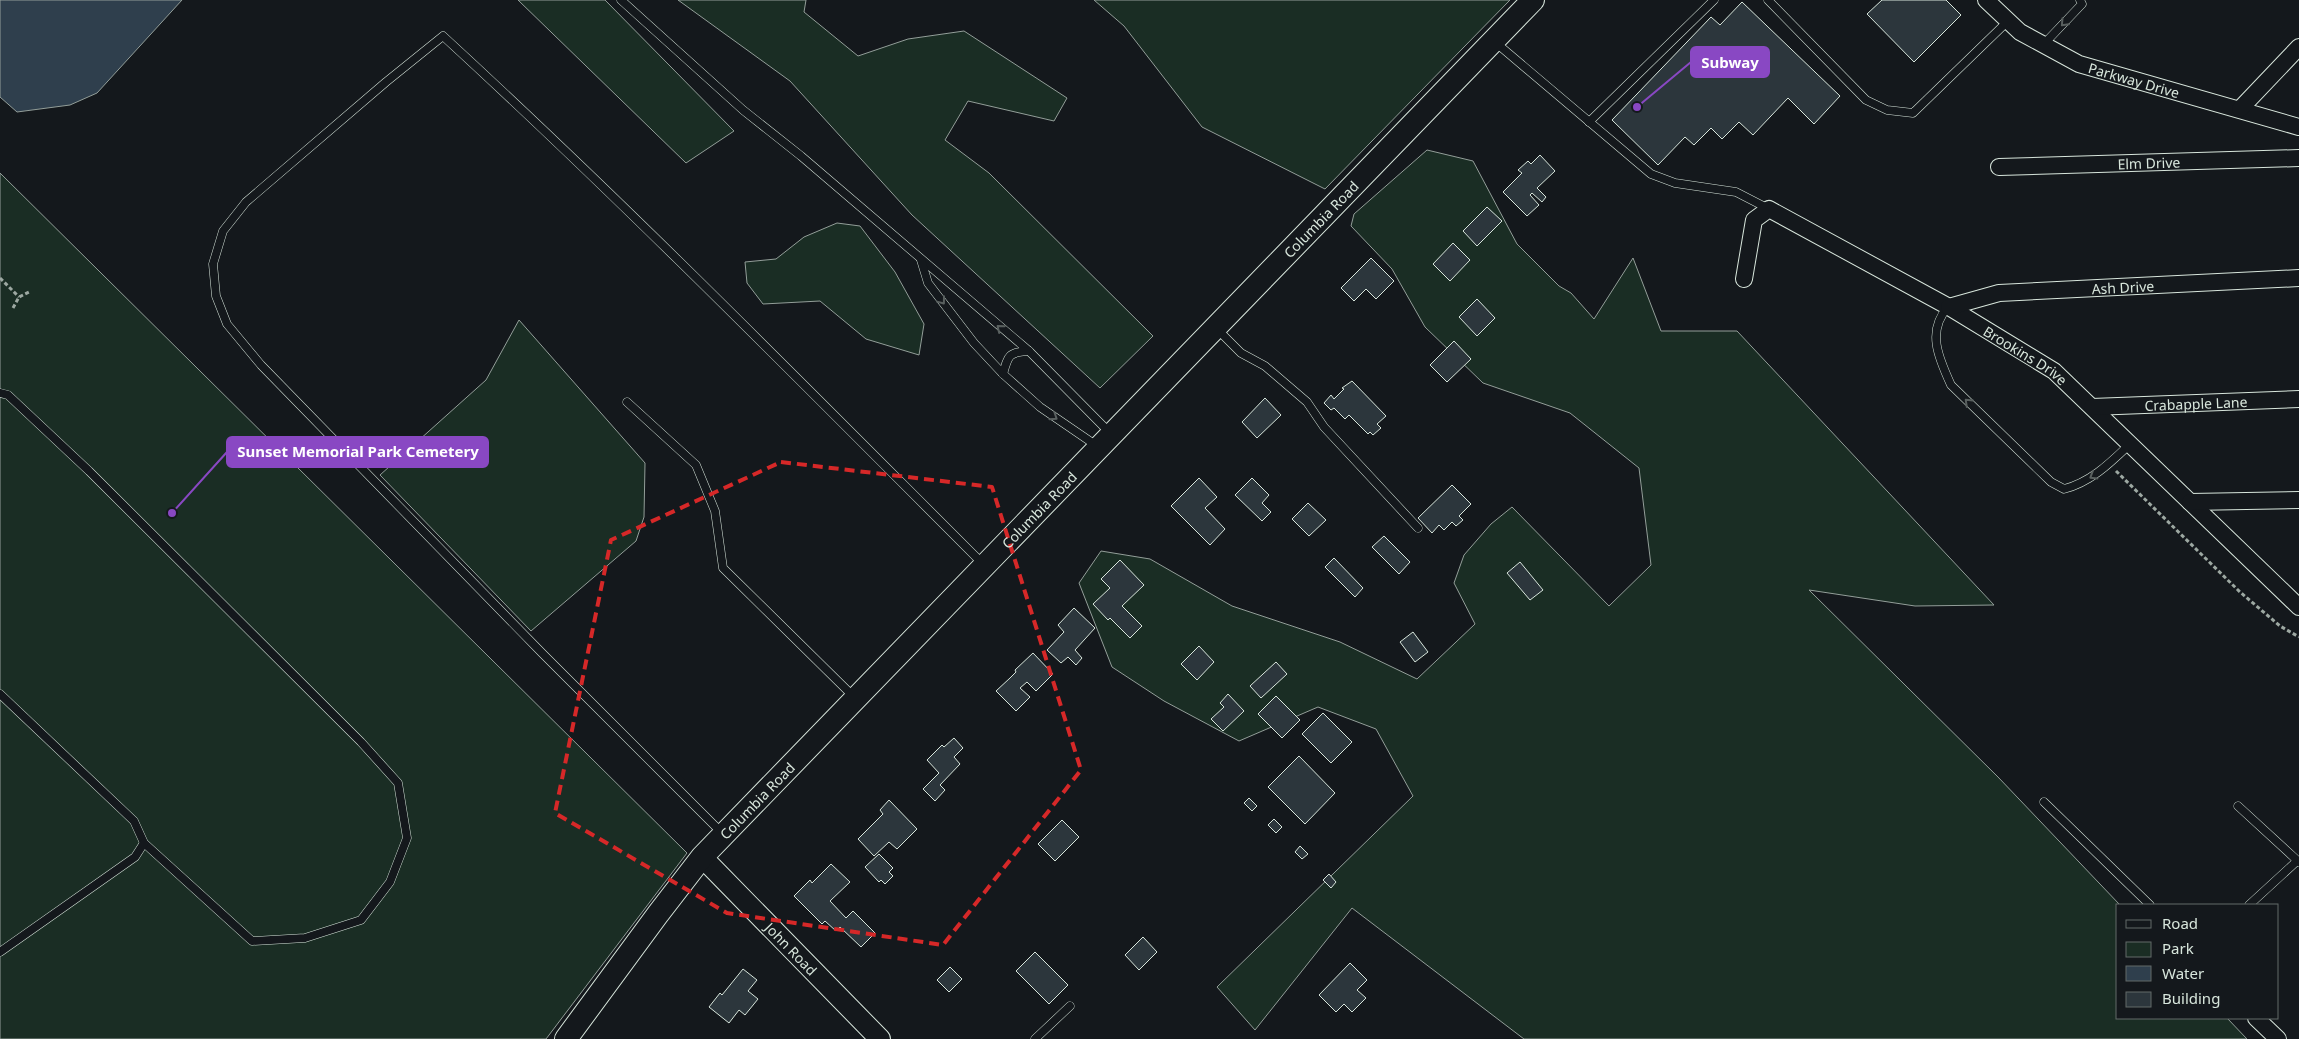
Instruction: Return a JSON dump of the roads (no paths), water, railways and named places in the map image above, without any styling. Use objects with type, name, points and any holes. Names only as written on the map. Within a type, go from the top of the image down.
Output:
[{"type":"main road","name":"Columbia Road","points":[[566,1039],[702,857],[1534,0]]},
{"type":"street","name":"Parkway Drive","points":[[1986,0],[2020,32],[2079,64],[2299,127]]},
{"type":"street","points":[[2240,109],[2299,47]]},
{"type":"street","name":"Elm Drive","points":[[1999,167],[2299,158]]},
{"type":"street","points":[[1744,279],[1754,220],[1769,209]]},
{"type":"street","name":"Brookins Drive","points":[[1769,209],[1949,306],[2054,371],[2297,603]]},
{"type":"street","name":"Ash Drive","points":[[1949,306],[1999,293],[2299,278]]},
{"type":"street","name":"Crabapple Lane","points":[[2092,407],[2299,399]]},
{"type":"street","points":[[2190,502],[2299,500]]},
{"type":"street","name":"John Road","points":[[702,857],[880,1039]]},
{"type":"street","points":[[2257,1019],[2278,1039]]},
{"type":"lane","points":[[621,0],[743,110],[802,156],[1029,351],[1105,441]]},
{"type":"lane","points":[[1589,122],[1714,0]]},
{"type":"lane","points":[[1768,0],[1866,100],[1887,110],[1913,113],[2008,21]]},
{"type":"lane","points":[[2043,45],[2082,4],[2080,0]]},
{"type":"lane","points":[[724,835],[542,653],[261,365],[227,324],[216,296],[213,264],[223,232],[246,202],[386,82],[443,36],[512,99],[712,293],[984,565]]},
{"type":"lane","points":[[1494,41],[1651,174],[1675,183],[1736,192],[1769,209]]},
{"type":"lane","points":[[921,258],[928,283],[974,343],[1003,374],[1040,407],[1105,441]]},
{"type":"lane","points":[[1949,306],[1940,317],[1935,337],[1943,369],[1951,386],[2051,482],[2064,489],[2078,486],[2109,464],[2130,444]]},
{"type":"lane","points":[[1215,327],[1241,353],[1265,366],[1307,402],[1324,427],[1418,528]]},
{"type":"lane","points":[[1003,374],[1007,358],[1015,352],[1029,351]]},
{"type":"lane","points":[[0,393],[8,395],[89,471],[367,749],[398,783],[407,838],[390,882],[361,920],[305,938],[252,941],[144,843],[134,822],[0,694]]},
{"type":"lane","points":[[627,402],[696,465],[715,511],[723,568],[856,698]]},
{"type":"lane","points":[[2044,802],[2149,904]]},
{"type":"lane","points":[[2238,806],[2298,862],[2250,904]]},
{"type":"lane","points":[[0,951],[135,857],[144,843]]},
{"type":"lane","points":[[1035,1039],[1070,1006]]},
{"type":"water","points":[[0,0],[182,0],[97,93],[70,105],[17,112],[0,97]]},
{"type":"place","name":"Subway","points":[[1637,107]]},
{"type":"place","name":"Sunset Memorial Park Cemetery","points":[[172,513]]}]
